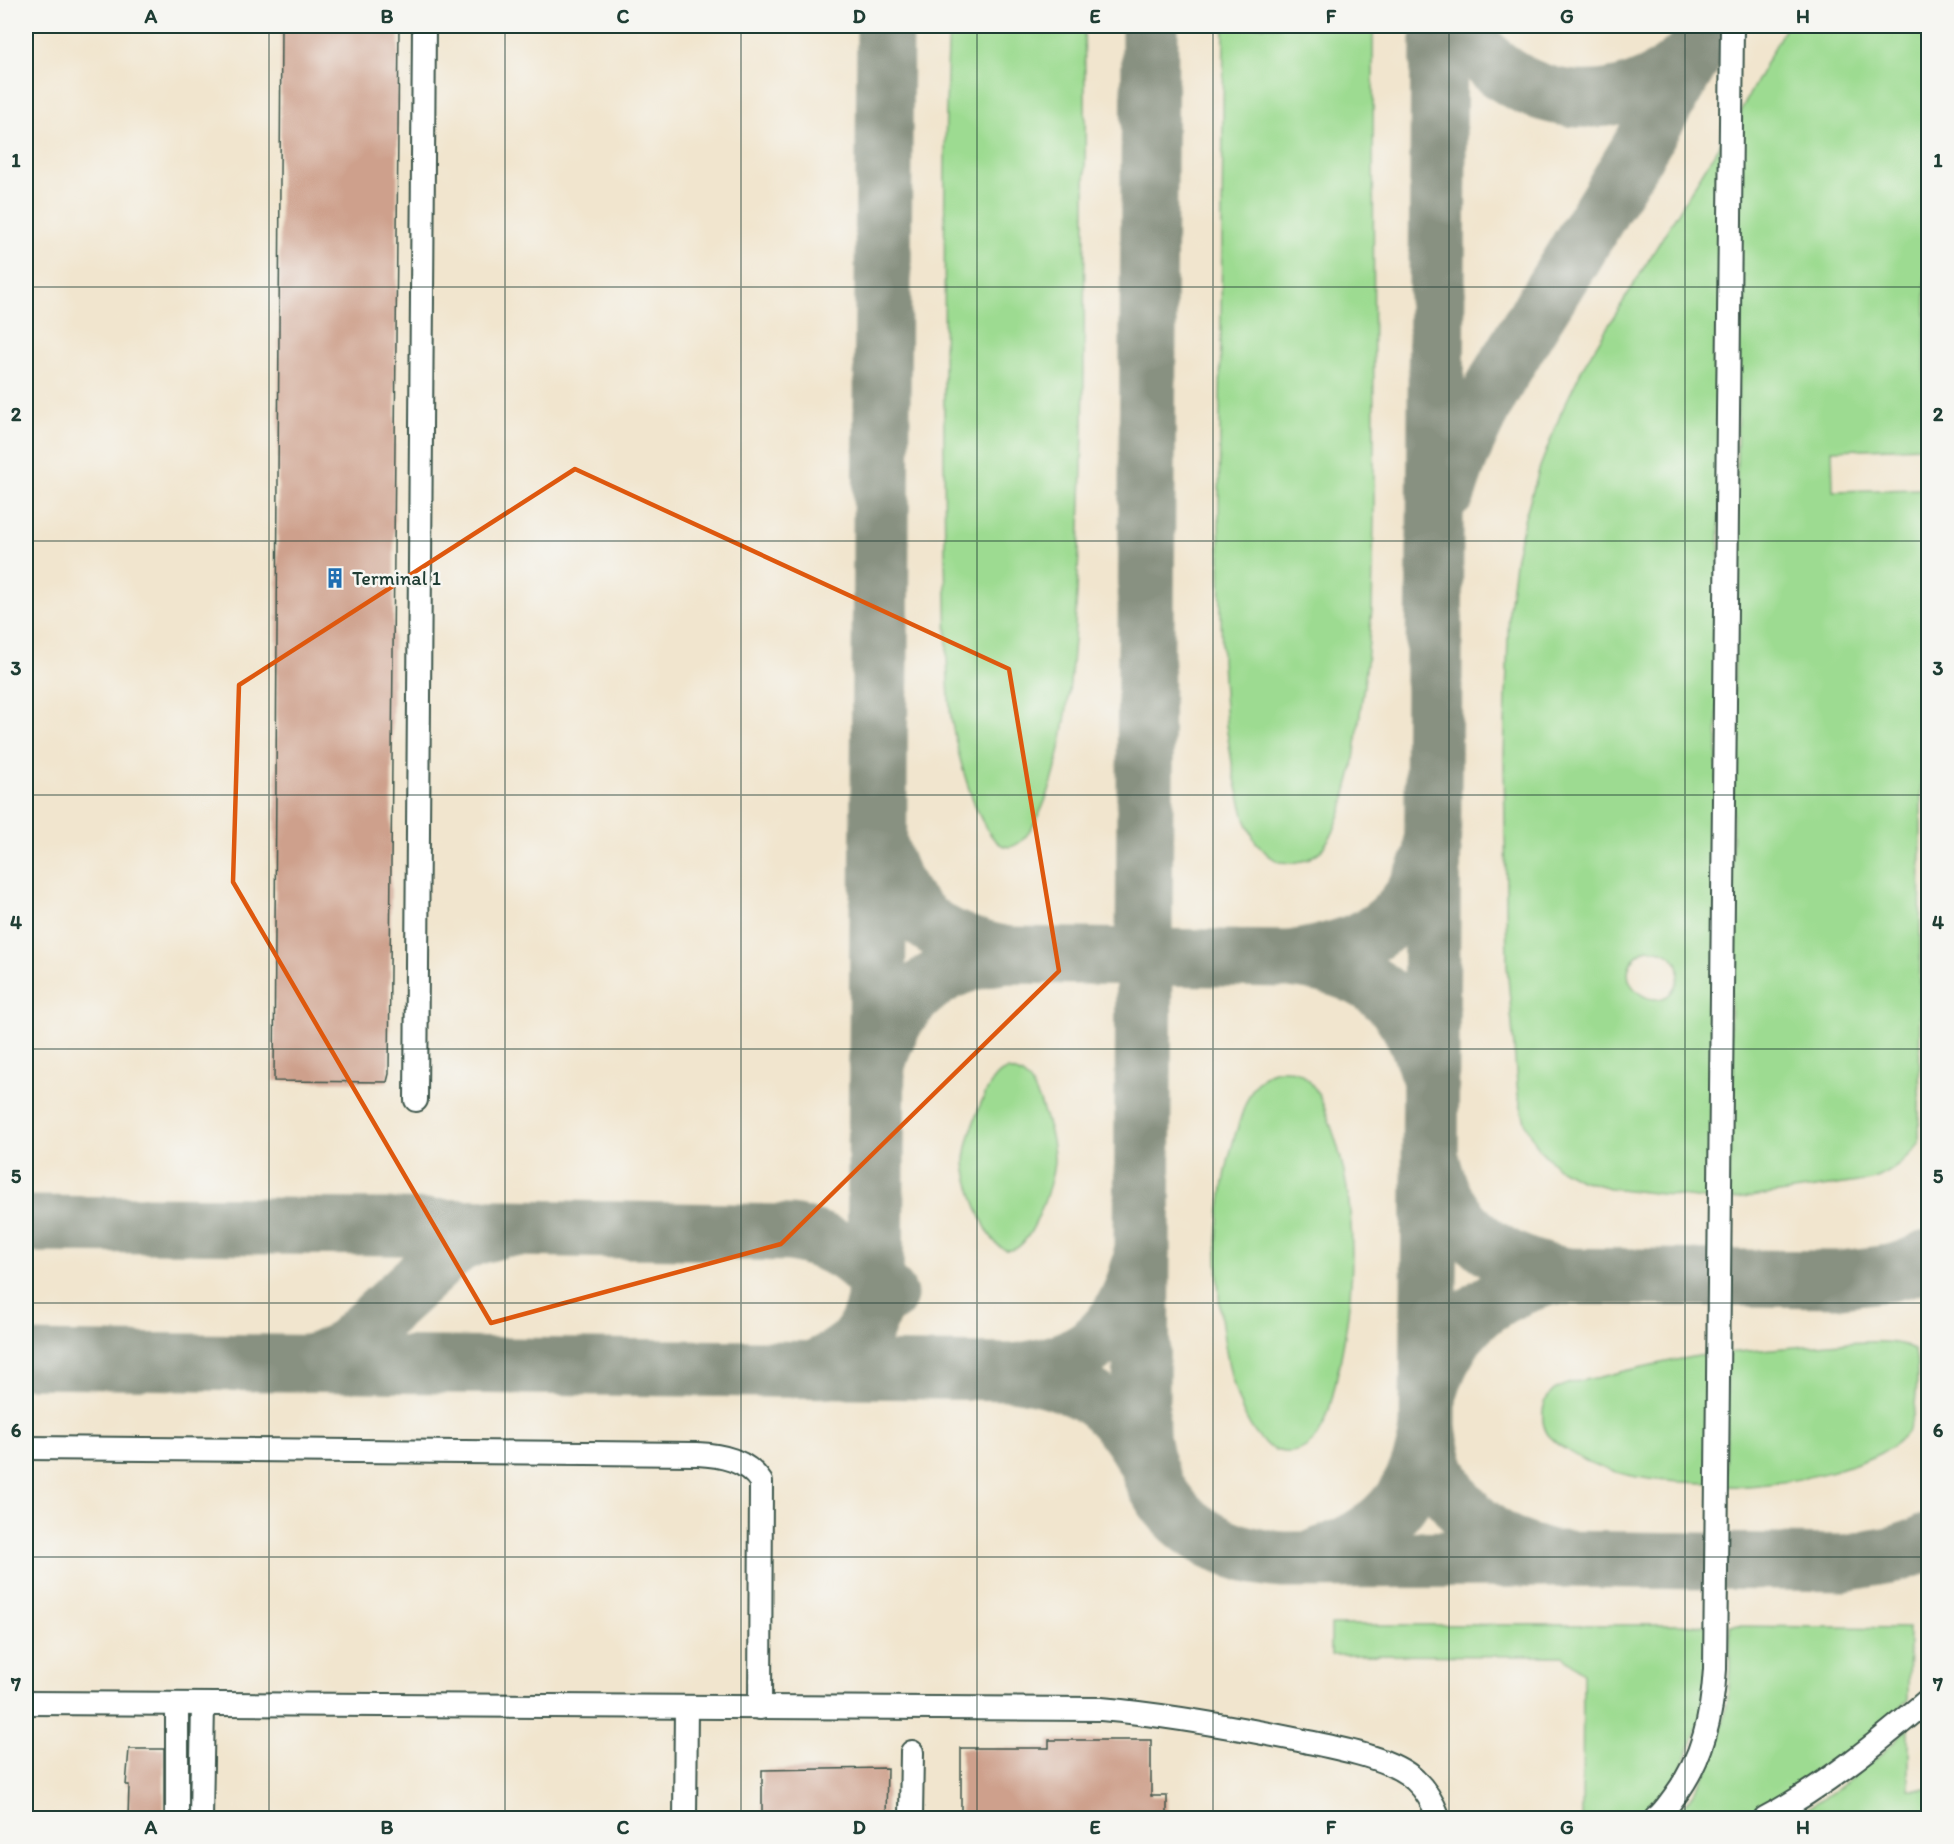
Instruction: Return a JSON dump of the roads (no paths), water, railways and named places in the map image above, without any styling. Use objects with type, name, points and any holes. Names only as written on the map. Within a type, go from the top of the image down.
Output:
[{"type":"lane","points":[[416,1100],[424,26]]},
{"type":"lane","points":[[1656,1818],[1681,1788],[1696,1762],[1706,1736],[1713,1704],[1715,1669],[1732,26]]},
{"type":"lane","points":[[26,1448],[697,1454],[739,1462],[756,1475],[762,1488],[760,1707]]},
{"type":"lane","points":[[1765,1818],[1801,1799],[1840,1773],[1929,1700]]},
{"type":"lane","points":[[26,1703],[1101,1709],[1158,1714],[1328,1746],[1382,1762],[1415,1779],[1429,1797],[1439,1818]]},
{"type":"lane","points":[[177,1704],[177,1818]]},
{"type":"lane","points":[[201,1818],[203,1704]]},
{"type":"lane","points":[[685,1818],[686,1707]]},
{"type":"lane","points":[[911,1818],[912,1752]]},
{"type":"place","name":"Terminal 1","points":[[335,578]]}]
